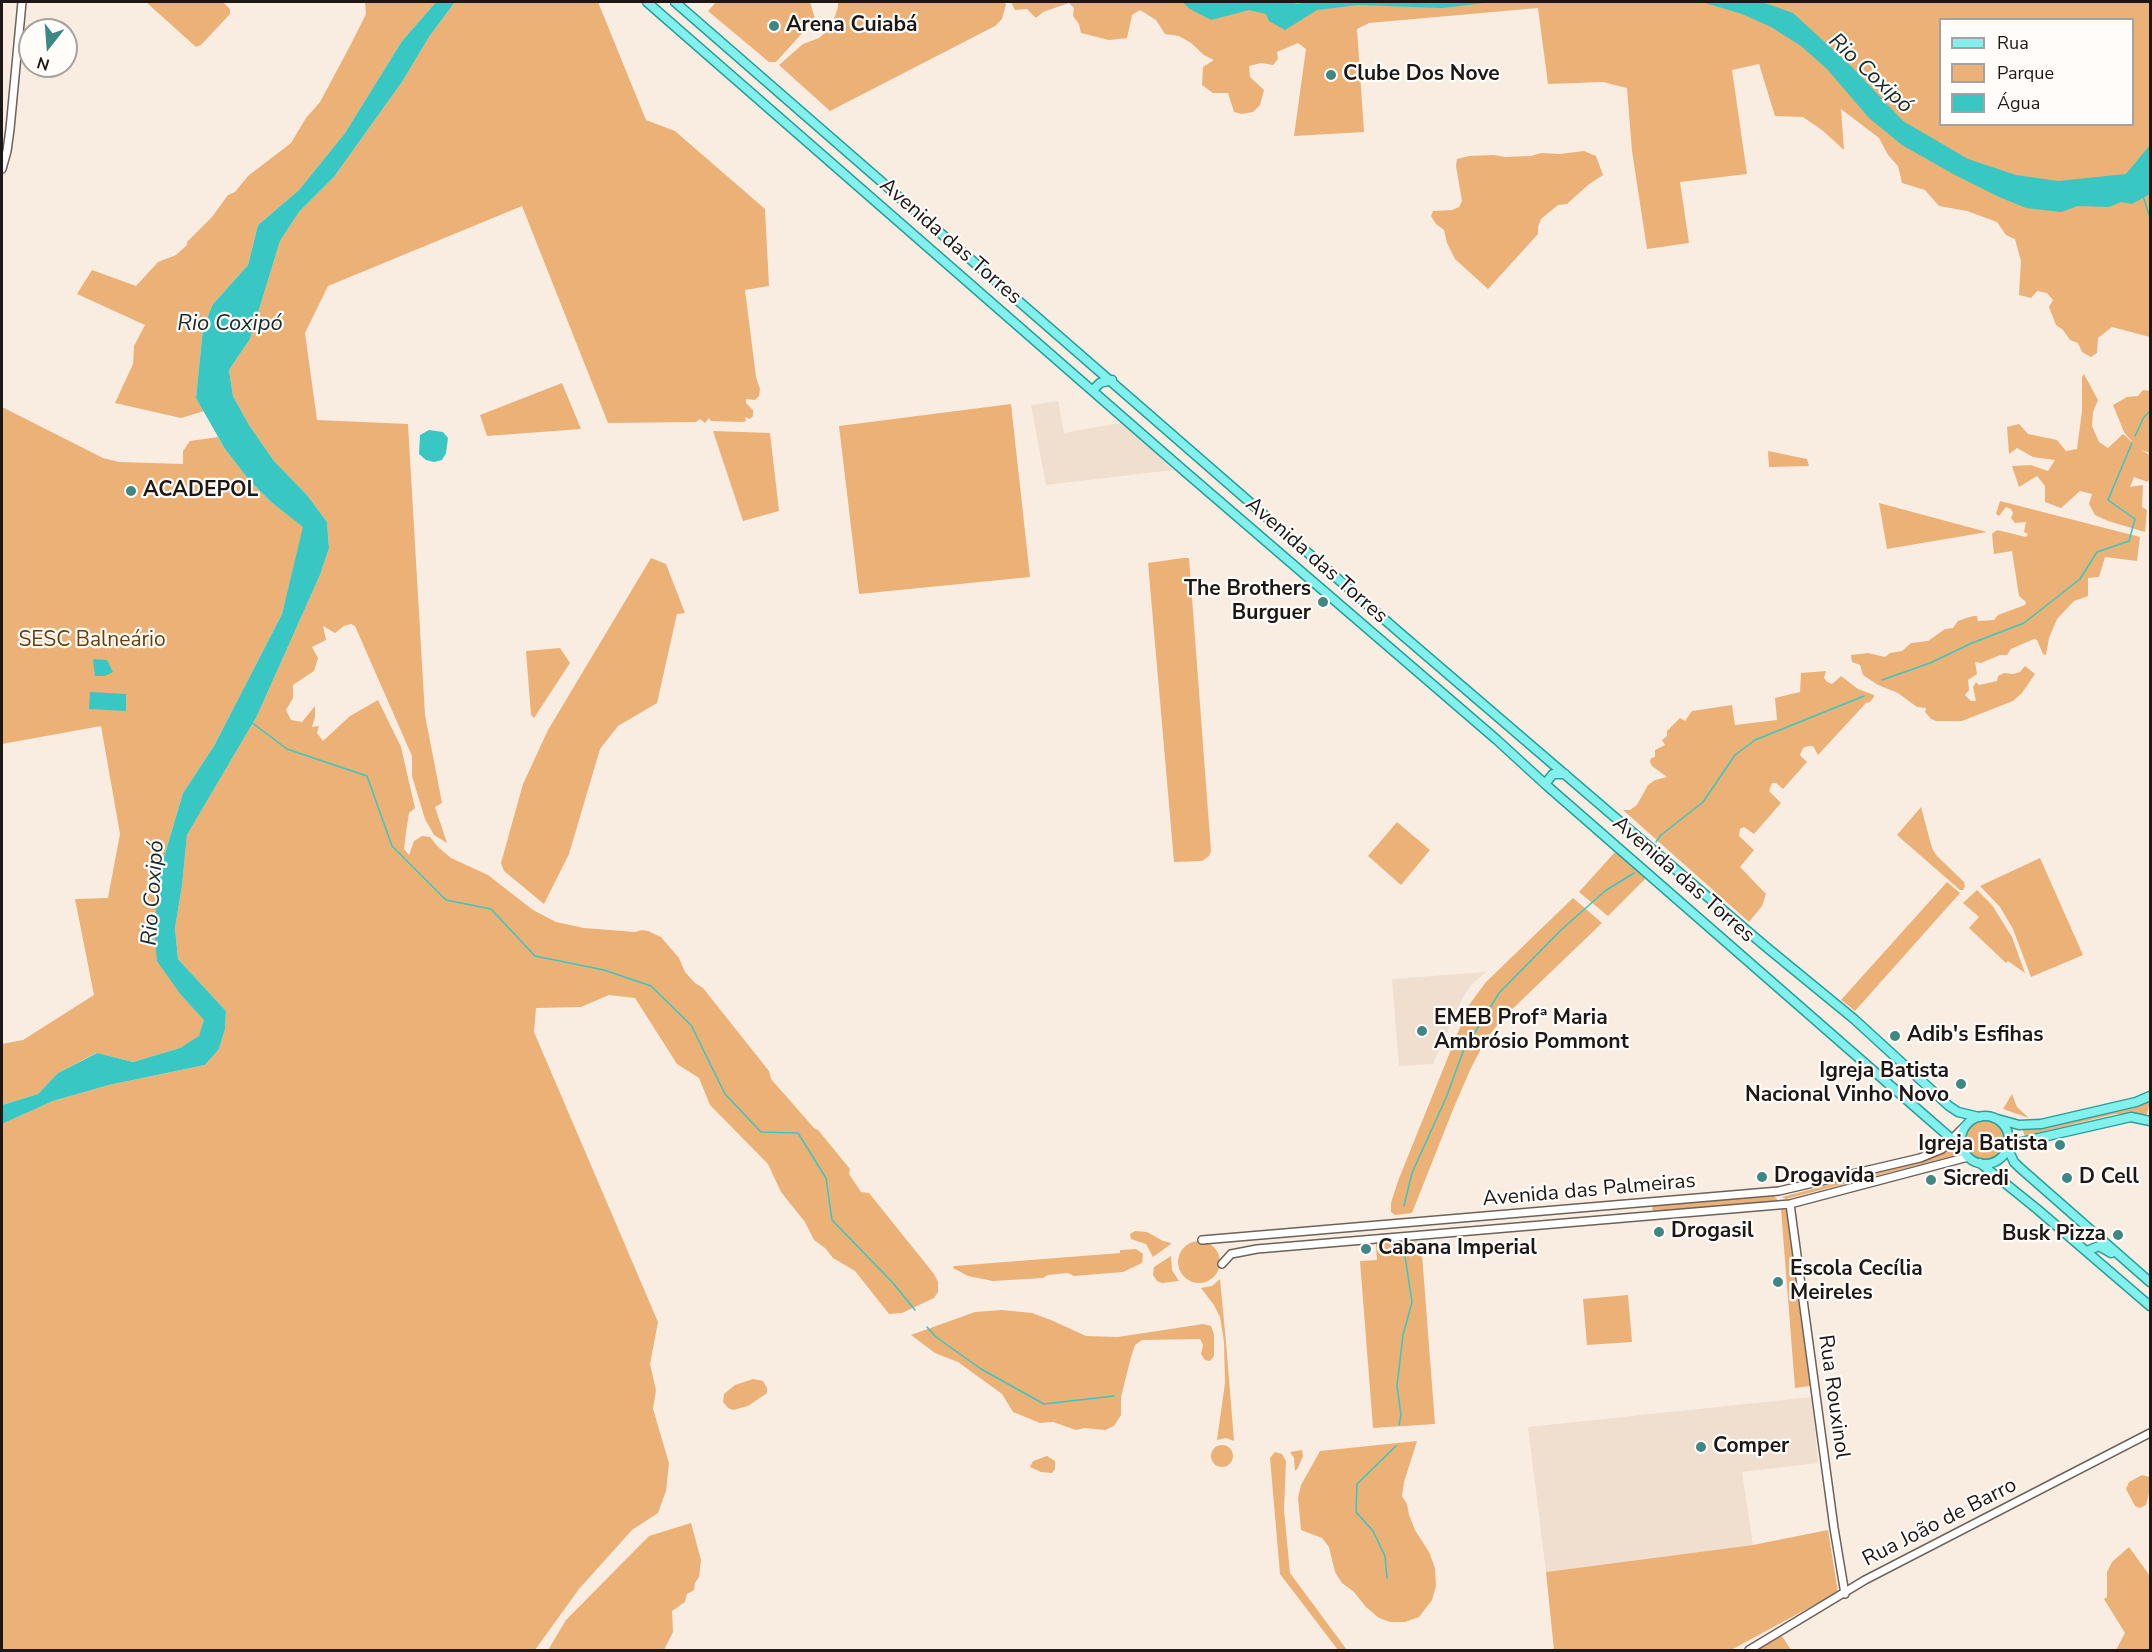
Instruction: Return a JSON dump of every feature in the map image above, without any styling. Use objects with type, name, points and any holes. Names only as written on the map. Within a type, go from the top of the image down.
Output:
[{"type":"main road","name":"Avenida das Torres","points":[[647,2],[1080,378],[1182,470],[1522,762],[1962,1148]]},
{"type":"main road","name":"Avenida das Torres","points":[[675,2],[1565,774],[1765,946],[1854,1019],[1949,1106],[1958,1112],[1979,1117]]},
{"type":"main road","points":[[772,110],[783,104],[787,98]]},
{"type":"main road","points":[[794,130],[801,120],[811,120]]},
{"type":"main road","points":[[1080,378],[1087,375],[1095,366]]},
{"type":"main road","points":[[1093,390],[1100,383],[1112,380]]},
{"type":"main road","points":[[1522,762],[1533,758],[1535,748]]},
{"type":"main road","points":[[1545,784],[1552,774],[1565,774]]},
{"type":"main road","points":[[2151,1096],[2136,1102],[2041,1124],[2019,1125],[1994,1118],[1979,1117],[1973,1119],[1964,1128],[1961,1141],[1962,1148],[1968,1157],[1980,1163],[2151,1306]]},
{"type":"main road","points":[[1980,1163],[1996,1161],[2008,1146],[2131,1117],[2151,1121]]},
{"type":"main road","points":[[1994,1118],[2006,1129],[2008,1146],[2014,1162],[2150,1282]]},
{"type":"main road","points":[[2087,1251],[2099,1246],[2104,1248],[2139,1278],[2150,1282]]},
{"type":"street","points":[[2,169],[10,129],[22,2]]},
{"type":"street","name":"Avenida das Palmeiras","points":[[1202,1240],[1779,1191],[1920,1158],[1942,1149],[1964,1128]]},
{"type":"street","name":"Avenida das Palmeiras","points":[[1222,1264],[1228,1256],[1239,1252],[1288,1245],[1790,1204],[1968,1157]]},
{"type":"street","name":"Rua Rouxinol","points":[[1790,1204],[1845,1594]]},
{"type":"street","points":[[1288,1233],[1288,1245]]},
{"type":"street","name":"Rua João de Barro","points":[[1749,1650],[1865,1580],[2151,1433]]},
{"type":"shaded area","points":[[1058,401],[1064,433],[1124,422],[1173,470],[1046,485],[1031,405]]},
{"type":"shaded area","name":"EMEB Profª Maria Ambrósio Pommont","points":[[1486,972],[1471,985],[1462,999],[1433,1064],[1399,1066],[1392,979]]},
{"type":"shaded area","points":[[1812,1397],[1818,1463],[1742,1472],[1753,1545],[1546,1572],[1528,1427]]},
{"type":"green space","points":[[146,2],[223,2],[230,9],[230,14],[201,45],[196,47]]},
{"type":"green space","points":[[365,2],[436,2],[402,41],[345,133],[299,190],[258,225],[248,265],[213,304],[203,328],[196,398],[204,411],[181,418],[115,403],[133,364],[134,346],[145,325],[77,294],[92,270],[136,286],[158,262],[176,255],[187,245],[187,242],[212,217],[228,195],[235,192],[248,176],[291,143],[306,118],[320,102],[350,46],[366,14]]},
{"type":"green space","points":[[455,2],[598,2],[646,120],[675,131],[765,209],[769,286],[745,290],[756,377],[760,389],[759,396],[755,400],[746,399],[746,403],[753,410],[753,416],[750,419],[745,417],[746,421],[742,422],[711,421],[709,418],[705,423],[700,419],[696,422],[608,423],[522,206],[328,286],[305,333],[317,420],[408,424],[425,715],[442,803],[435,807],[447,843],[434,835],[425,819],[412,776],[412,756],[355,626],[351,624],[344,626],[335,633],[323,626],[326,640],[312,647],[318,658],[314,671],[293,685],[293,698],[286,710],[291,720],[302,722],[315,706],[312,727],[319,726],[317,733],[323,741],[350,716],[378,700],[401,747],[415,808],[409,813],[406,832],[404,849],[409,855],[414,841],[422,836],[430,837],[451,858],[488,875],[533,910],[556,922],[584,928],[635,932],[642,930],[661,937],[679,958],[685,972],[703,988],[769,1071],[771,1079],[850,1169],[849,1174],[861,1192],[869,1193],[934,1274],[938,1282],[938,1292],[934,1298],[902,1313],[889,1314],[855,1271],[833,1258],[814,1240],[805,1222],[781,1192],[768,1164],[710,1105],[699,1078],[677,1064],[635,998],[609,995],[581,1007],[536,1008],[534,1032],[658,1322],[650,1364],[656,1390],[653,1409],[669,1463],[666,1491],[658,1513],[632,1530],[579,1589],[535,1650],[2,1650],[2,1124],[53,1101],[109,1085],[205,1065],[219,1049],[225,1029],[226,1011],[178,959],[175,928],[187,835],[257,716],[320,575],[329,548],[327,522],[307,495],[274,461],[249,425],[233,396],[229,370],[250,339],[280,241],[299,212],[334,177],[402,82],[429,37]]},
{"type":"green space","name":"Arena Cuiabá","points":[[716,2],[810,2],[815,19],[776,62],[769,62],[708,11]]},
{"type":"green space","points":[[838,2],[1003,2],[1006,4],[1002,19],[995,26],[830,111],[779,65],[803,44],[819,38],[831,28]]},
{"type":"green space","points":[[1011,2],[2150,2],[2150,337],[2112,327],[2098,338],[2097,353],[2091,357],[2082,352],[2078,343],[2070,340],[2056,325],[2049,307],[2053,300],[2047,293],[2037,291],[2031,298],[2019,295],[2021,261],[2015,239],[2006,235],[1997,222],[1967,211],[1939,206],[1925,190],[1902,183],[1898,166],[1888,155],[1879,138],[1841,109],[1844,150],[1803,117],[1775,116],[1759,64],[1732,70],[1747,174],[1680,182],[1689,243],[1647,249],[1632,151],[1627,88],[1603,82],[1548,84],[1538,8],[1369,23],[1357,29],[1364,132],[1294,136],[1306,49],[1298,43],[1277,52],[1278,59],[1273,65],[1261,63],[1249,66],[1250,77],[1264,90],[1260,105],[1253,112],[1242,114],[1234,112],[1228,93],[1213,93],[1202,85],[1203,67],[1214,60],[1179,36],[1165,34],[1156,20],[1140,10],[1132,15],[1127,38],[1109,40],[1081,33],[1079,24],[1073,16],[1074,8],[1069,3],[1043,12],[1036,18],[1027,9],[1015,10]]},
{"type":"green space","points":[[1584,151],[1596,156],[1603,175],[1567,204],[1558,205],[1541,219],[1538,234],[1488,289],[1455,259],[1447,243],[1444,230],[1431,216],[1433,211],[1452,210],[1459,207],[1462,201],[1456,166],[1457,159],[1469,156],[1531,156],[1541,153],[1560,154]]},
{"type":"green space","points":[[2084,374],[2098,400],[2093,412],[2092,426],[2099,442],[2108,448],[2123,434],[2134,444],[2124,432],[2113,405],[2127,397],[2138,396],[2143,390],[2150,391],[2150,453],[2141,450],[2150,455],[2150,475],[2148,482],[2134,477],[2130,487],[2143,485],[2142,507],[2147,510],[2145,532],[2095,515],[2089,504],[2092,494],[2080,491],[2061,508],[2045,502],[2045,486],[2037,476],[2019,487],[2012,466],[2031,465],[2048,471],[2055,460],[2033,457],[2017,448],[2009,454],[2007,427],[2019,424],[2028,434],[2057,440],[2066,451],[2077,449]]},
{"type":"green space","points":[[562,383],[581,429],[487,436],[480,415]]},
{"type":"green space","points":[[1011,404],[1030,577],[859,594],[839,426]]},
{"type":"green space","name":"SESC Balneário","points":[[2,407],[103,458],[119,462],[183,464],[183,451],[190,441],[218,437],[249,480],[271,502],[304,527],[282,614],[214,746],[183,793],[161,867],[181,995],[205,1020],[199,1037],[180,1048],[133,1062],[96,1053],[58,1073],[38,1094],[2,1105],[2,1044],[23,1040],[94,995],[75,899],[108,898],[120,834],[101,726],[2,744]]},
{"type":"green space","points":[[713,431],[770,433],[779,511],[743,521]]},
{"type":"green space","points":[[1768,451],[1807,459],[1809,466],[1769,467]]},
{"type":"green space","points":[[2000,501],[2140,537],[2137,561],[2105,557],[2099,577],[2088,578],[2088,596],[2074,601],[2057,619],[2049,638],[2046,655],[2034,639],[2011,649],[2007,655],[2000,655],[1981,663],[1975,662],[1977,674],[1968,680],[1969,690],[1965,695],[1971,701],[1976,701],[1973,687],[1976,682],[1979,685],[1997,681],[1998,676],[2004,673],[2020,672],[2025,666],[2035,674],[2022,693],[2013,701],[1962,721],[1936,721],[1925,712],[1926,708],[1917,707],[1898,693],[1878,685],[1863,675],[1860,665],[1852,662],[1851,655],[1868,653],[1885,657],[1890,653],[1902,651],[1911,643],[1928,641],[1945,629],[1953,628],[1958,621],[1966,618],[1977,616],[1978,621],[1994,620],[1998,615],[2025,605],[2026,602],[2019,596],[2012,551],[1994,554],[1992,534],[1997,530],[2026,537],[2028,534],[2024,532],[2026,522],[2015,523],[2011,518],[2013,513],[2011,509],[2006,507],[1999,516],[1996,514]]},
{"type":"green space","points":[[1879,503],[1987,532],[1887,549]]},
{"type":"green space","points":[[651,558],[666,564],[685,613],[677,614],[657,703],[618,726],[600,749],[569,854],[544,904],[504,871],[501,863],[523,784],[548,730]]},
{"type":"green space","points":[[1189,558],[1211,851],[1209,856],[1202,861],[1174,862],[1148,563]]},
{"type":"green space","points":[[560,648],[570,663],[534,718],[531,715],[526,651]]},
{"type":"green space","points":[[1826,671],[1824,678],[1827,682],[1832,684],[1841,676],[1858,689],[1874,697],[1818,755],[1813,746],[1803,748],[1800,755],[1807,762],[1783,789],[1776,783],[1772,783],[1769,791],[1781,803],[1754,834],[1744,827],[1740,829],[1739,836],[1754,850],[1740,867],[1766,894],[1762,906],[1749,922],[1623,810],[1630,810],[1637,805],[1648,785],[1655,780],[1667,777],[1650,762],[1651,758],[1655,757],[1655,750],[1665,745],[1662,740],[1667,736],[1667,731],[1680,718],[1685,721],[1692,711],[1732,705],[1735,725],[1777,720],[1775,698],[1800,692],[1801,673]]},
{"type":"green space","points":[[1921,807],[1932,848],[1936,855],[1964,882],[1963,890],[1960,890],[1897,835]]},
{"type":"green space","points":[[1397,822],[1430,850],[1401,885],[1368,856]]},
{"type":"green space","points":[[1615,852],[1646,878],[1608,916],[1579,892]]},
{"type":"green space","points":[[2040,858],[2083,955],[2031,977],[2013,929],[2000,907],[1980,886]]},
{"type":"green space","points":[[1947,882],[1960,893],[1855,1011],[1841,1000]]},
{"type":"green space","points":[[1977,890],[1992,905],[2012,937],[2025,973],[2008,961],[2006,963],[1969,928],[1979,917],[1963,903]]},
{"type":"green space","points":[[1573,898],[1602,923],[1504,1017],[1486,1039],[1454,1107],[1412,1213],[1395,1215],[1391,1212],[1391,1203],[1398,1181],[1469,1005],[1486,982]]},
{"type":"green space","points":[[2012,1094],[2017,1107],[2029,1118],[2003,1109]]},
{"type":"green space","points":[[2150,1101],[2147,1114],[2115,1114],[2025,1136],[2021,1126],[2048,1127]]},
{"type":"green space","points":[[1985,1119],[2000,1125],[2006,1140],[2000,1155],[1985,1161],[1970,1155],[1964,1140],[1970,1125]]},
{"type":"green space","points":[[1952,1145],[1964,1153],[1786,1199],[1782,1197],[1927,1159]]},
{"type":"green space","points":[[1773,1195],[1777,1202],[1654,1211],[1652,1209],[1653,1206],[1668,1202]]},
{"type":"green space","points":[[1781,1209],[1786,1210],[1810,1386],[1795,1388]]},
{"type":"green space","points":[[1135,1231],[1147,1232],[1171,1244],[1153,1257],[1146,1244],[1131,1239],[1130,1234]]},
{"type":"green space","points":[[1199,1241],[1214,1247],[1220,1262],[1214,1277],[1199,1283],[1184,1277],[1178,1262],[1184,1247]]},
{"type":"green space","points":[[1421,1241],[1435,1424],[1373,1428],[1360,1261],[1377,1260],[1376,1244]]},
{"type":"green space","points":[[1136,1249],[1143,1254],[1142,1263],[1123,1272],[1074,1276],[1068,1273],[1048,1275],[1043,1278],[993,1281],[968,1276],[953,1268],[954,1266],[1120,1253],[1120,1250]]},
{"type":"green space","points":[[1171,1256],[1172,1270],[1179,1281],[1162,1283],[1157,1281],[1153,1275],[1154,1267]]},
{"type":"green space","points":[[1220,1279],[1234,1441],[1226,1438],[1217,1440],[1225,1383],[1224,1342],[1220,1317],[1201,1288],[1212,1286]]},
{"type":"green space","points":[[1628,1295],[1632,1342],[1587,1345],[1583,1299]]},
{"type":"green space","points":[[1002,1310],[1032,1313],[1086,1336],[1118,1337],[1203,1324],[1211,1326],[1214,1334],[1214,1356],[1210,1361],[1205,1360],[1201,1354],[1203,1345],[1200,1339],[1142,1340],[1135,1345],[1131,1357],[1121,1397],[1121,1415],[1114,1426],[1105,1430],[1084,1428],[1076,1430],[1053,1422],[1040,1423],[1013,1412],[1002,1394],[958,1362],[935,1353],[911,1335],[975,1312]]},
{"type":"green space","points":[[753,1379],[763,1381],[767,1393],[748,1406],[733,1410],[728,1408],[723,1402],[724,1394],[735,1385]]},
{"type":"green space","points":[[1417,1441],[1402,1496],[1407,1504],[1415,1530],[1429,1552],[1435,1568],[1436,1586],[1432,1600],[1419,1617],[1405,1622],[1390,1622],[1379,1618],[1342,1583],[1335,1572],[1329,1547],[1322,1538],[1301,1530],[1298,1498],[1301,1485],[1320,1451]]},
{"type":"green space","points":[[1222,1445],[1230,1448],[1233,1456],[1230,1464],[1222,1467],[1214,1464],[1211,1456],[1214,1448]]},
{"type":"green space","points":[[1302,1450],[1303,1456],[1295,1471],[1294,1458],[1290,1452]]},
{"type":"green space","points":[[1275,1452],[1282,1454],[1286,1461],[1284,1510],[1290,1573],[1347,1650],[1338,1650],[1280,1574],[1270,1458]]},
{"type":"green space","points":[[1047,1456],[1055,1461],[1055,1469],[1052,1473],[1041,1472],[1030,1467],[1033,1461]]},
{"type":"green space","points":[[2142,1475],[2150,1477],[2150,1489],[2146,1505],[2140,1508],[2135,1506],[2126,1489],[2129,1482]]},
{"type":"green space","points":[[691,1523],[701,1560],[699,1577],[694,1590],[687,1594],[685,1602],[672,1611],[673,1632],[664,1650],[548,1650],[566,1620],[649,1536]]},
{"type":"green space","points":[[1828,1530],[1838,1592],[1731,1650],[1554,1650],[1546,1572],[1753,1545]]},
{"type":"green space","points":[[2129,1547],[2150,1576],[2150,1650],[2116,1650],[2125,1633],[2104,1599],[2107,1597],[2107,1572],[2112,1562]]},
{"type":"green space","points":[[1782,1636],[1791,1650],[1755,1650]]},
{"type":"water","name":"Rio Coxipó","points":[[436,2],[455,2],[429,37],[402,82],[334,177],[299,212],[280,241],[250,339],[229,370],[233,396],[249,425],[274,461],[307,495],[327,522],[329,548],[320,575],[257,716],[187,835],[175,928],[178,959],[226,1011],[225,1029],[219,1049],[205,1065],[109,1085],[53,1101],[2,1124],[2,1105],[38,1094],[58,1073],[97,1053],[133,1062],[180,1048],[199,1036],[204,1020],[181,995],[157,961],[154,929],[161,867],[183,793],[214,746],[282,614],[303,527],[271,502],[249,480],[225,449],[196,398],[203,328],[213,304],[248,265],[258,225],[299,190],[345,133],[402,41]]},
{"type":"water","points":[[1182,2],[1291,2],[1297,4],[1305,2],[1493,2],[1442,8],[1358,5],[1317,10],[1285,30],[1269,21],[1266,14],[1249,10],[1211,20]]},
{"type":"water","name":"Rio Coxipó","points":[[1702,2],[1762,2],[1793,13],[1853,68],[1903,121],[1968,159],[2016,175],[2058,181],[2126,174],[2150,145],[2150,194],[2132,204],[2121,202],[2109,207],[2078,206],[2061,212],[2026,208],[1999,197],[1902,145],[1869,118],[1827,69],[1801,46],[1771,27],[1742,14]]},
{"type":"water","points":[[429,430],[443,432],[448,438],[446,453],[442,460],[434,462],[426,460],[419,454],[420,435]]},
{"type":"water","points":[[93,659],[107,660],[113,672],[105,676],[95,676]]},
{"type":"water","points":[[90,692],[126,694],[126,711],[89,709]]},
{"type":"waterway","points":[[2143,196],[2150,218]]},
{"type":"waterway","points":[[2135,436],[2144,417],[2150,411]]},
{"type":"waterway","points":[[1882,680],[1930,663],[1972,643],[2024,623],[2080,579],[2097,552],[2129,541],[2135,519],[2108,500],[2132,443]]},
{"type":"waterway","points":[[1656,842],[1661,835],[1703,802],[1735,755],[1755,740],[1864,696]]},
{"type":"waterway","points":[[251,722],[287,749],[367,776],[392,846],[446,900],[491,909],[535,956],[604,970],[651,986],[691,1025],[725,1094],[761,1132],[798,1133],[826,1178],[832,1220],[893,1283],[915,1310]]},
{"type":"waterway","points":[[1404,1206],[1412,1173],[1446,1098],[1463,1052],[1499,993],[1561,930],[1605,891],[1634,873]]},
{"type":"waterway","points":[[1399,1425],[1401,1415],[1397,1386],[1403,1335],[1412,1302],[1403,1243]]},
{"type":"waterway","points":[[927,1327],[936,1337],[981,1369],[1044,1404],[1114,1396]]},
{"type":"waterway","points":[[1387,1578],[1385,1556],[1373,1531],[1356,1512],[1357,1484],[1396,1446]]},
{"type":"place","name":"Arena Cuiabá","points":[[774,26]]},
{"type":"place","name":"Clube Dos Nove","points":[[1331,75]]},
{"type":"place","name":"ACADEPOL","points":[[131,491]]},
{"type":"place","name":"The Brothers Burguer","points":[[1323,602]]},
{"type":"place","name":"EMEB Profª Maria Ambrósio Pommont","points":[[1422,1031]]},
{"type":"place","name":"Adib's Esfihas","points":[[1895,1036]]},
{"type":"place","name":"Igreja Batista Nacional Vinho Novo","points":[[1961,1084]]},
{"type":"place","name":"Igreja Batista","points":[[2060,1145]]},
{"type":"place","name":"Drogavida","points":[[1762,1177]]},
{"type":"place","name":"D Cell","points":[[2067,1178]]},
{"type":"place","name":"Sicredi","points":[[1931,1180]]},
{"type":"place","name":"Drogasil","points":[[1659,1232]]},
{"type":"place","name":"Busk Pizza","points":[[2118,1235]]},
{"type":"place","name":"Cabana Imperial","points":[[1366,1249]]},
{"type":"place","name":"Escola Cecília Meireles","points":[[1778,1282]]},
{"type":"place","name":"Comper","points":[[1701,1447]]}]
